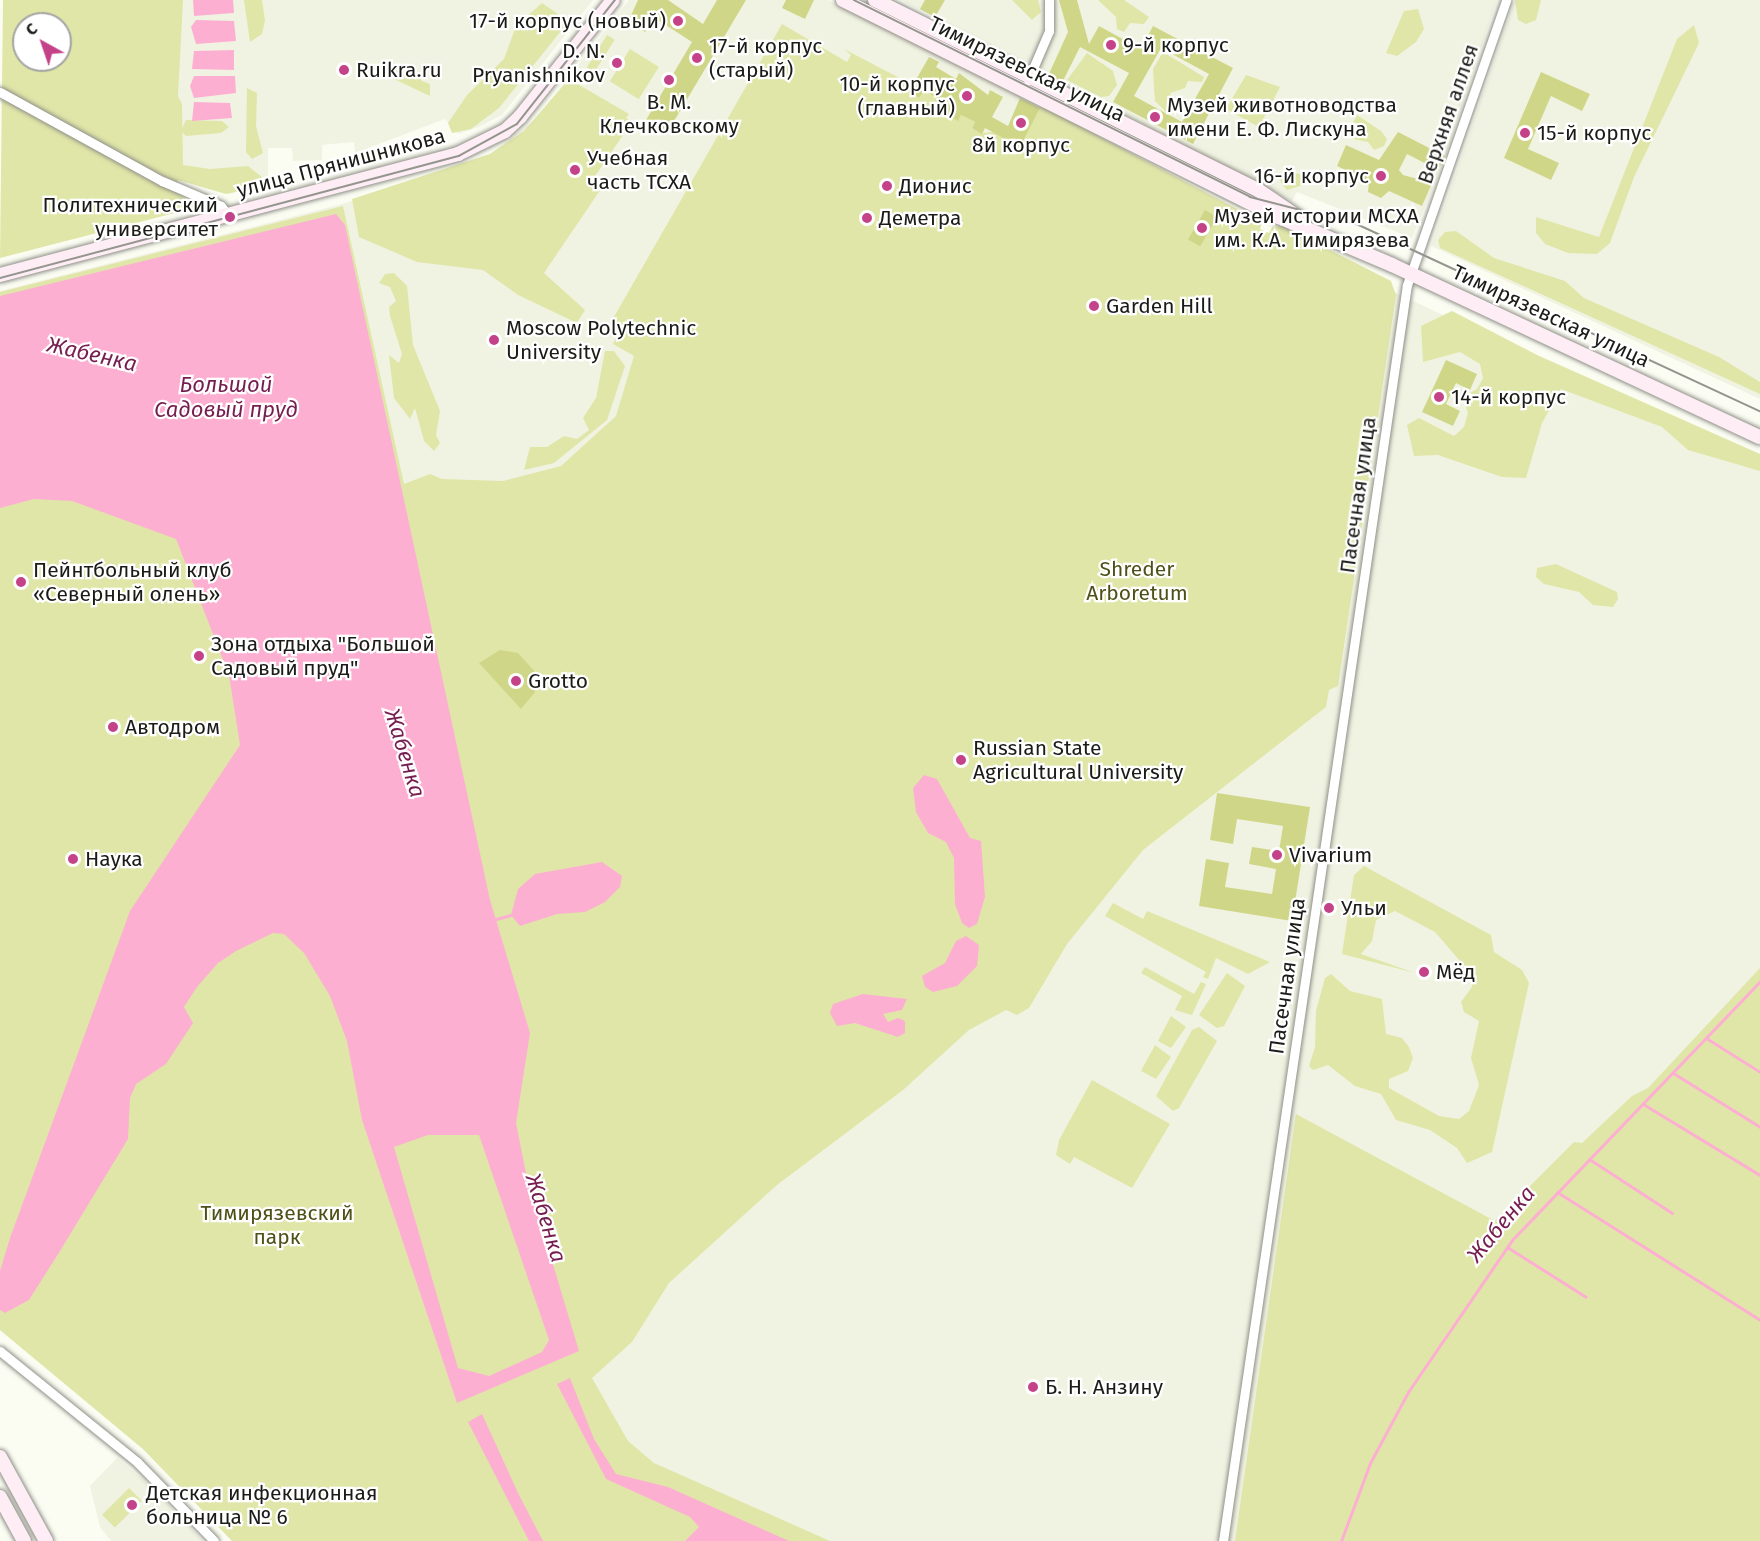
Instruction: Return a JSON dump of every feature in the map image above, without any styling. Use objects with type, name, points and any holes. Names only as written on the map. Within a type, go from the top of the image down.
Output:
[{"type":"main road","name":"улица Прянишникова","points":[[0,275],[436,162],[501,133],[520,117],[613,0]]},
{"type":"main road","name":"Тимирязевская улица","points":[[843,0],[1272,214],[1411,273],[1760,437]]},
{"type":"main road","name":"Тимирязевская улица","points":[[875,0],[1258,190],[1323,234]]},
{"type":"main road","points":[[0,1457],[46,1541]]},
{"type":"main road","points":[[0,1497],[24,1541]]},
{"type":"street","points":[[1023,90],[1049,31],[1049,0]]},
{"type":"street","name":"Верхняя аллея","points":[[1411,273],[1506,0]]},
{"type":"street","name":"улица Прянишникова","points":[[0,92],[162,181],[221,206],[228,215]]},
{"type":"street","name":"Пасечная улица","points":[[1222,1541],[1411,273]]},
{"type":"street","points":[[0,1351],[137,1462],[214,1541]]},
{"type":"shaded area","points":[[178,0],[593,0],[502,115],[479,127],[458,134],[445,119],[355,153],[354,142],[322,145],[322,160],[293,161],[292,148],[268,148],[268,182],[229,194],[178,173]]},
{"type":"shaded area","name":"Russian State Agricultural University","points":[[629,0],[828,0],[1041,105],[1262,222],[1260,229],[1760,464],[1760,1541],[232,1541],[143,1449],[0,1330],[0,291],[342,204],[490,154],[537,118]]},
{"type":"shaded area","points":[[901,0],[1497,0],[1445,157],[1412,238],[1297,192],[1292,201],[1063,82],[1060,86],[1045,82],[1048,75]]},
{"type":"shaded area","points":[[1515,0],[1760,0],[1760,399],[1431,246]]},
{"type":"shaded area","name":"Детская инфекционная больница № 6","points":[[117,1458],[149,1485],[203,1541],[111,1541],[100,1527],[90,1486]]},
{"type":"green space","points":[[3,0],[183,0],[178,96],[182,104],[183,165],[210,169],[248,166],[262,177],[263,186],[226,194],[178,180],[177,192],[198,207],[0,258]]},
{"type":"green space","points":[[244,0],[262,0],[265,20],[262,34],[250,42]]},
{"type":"green space","points":[[1012,0],[1038,0],[1041,12],[1032,20]]},
{"type":"green space","points":[[1098,0],[1124,0],[1149,17],[1144,24],[1130,23],[1124,32],[1117,29],[1116,17]]},
{"type":"green space","points":[[1515,0],[1541,0],[1536,20],[1526,24],[1518,20]]},
{"type":"green space","points":[[542,3],[558,14],[565,26],[499,108],[471,129],[452,133],[448,123],[467,95],[504,59],[516,26]]},
{"type":"green space","points":[[1418,9],[1424,29],[1416,42],[1397,56],[1386,53],[1404,11]]},
{"type":"green space","points":[[782,24],[847,62],[851,55],[844,49],[913,85],[909,93],[919,98],[924,91],[937,98],[933,107],[958,120],[961,115],[975,122],[972,128],[982,133],[993,132],[1019,146],[1041,106],[1262,222],[1260,229],[1269,233],[1272,227],[1283,226],[1391,281],[1396,295],[1338,686],[1329,690],[1326,707],[1143,850],[1067,944],[1029,1008],[1017,1015],[1006,1010],[969,1030],[903,1090],[777,1185],[669,1283],[632,1342],[592,1378],[628,1441],[654,1463],[830,1541],[232,1541],[143,1449],[0,1330],[0,292],[343,206],[404,484],[430,474],[442,479],[503,481],[561,466],[616,416],[634,356],[613,344],[617,335],[607,329]]},
{"type":"green space","points":[[1694,25],[1699,43],[1634,177],[1610,243],[1597,254],[1568,253],[1545,244],[1536,233],[1536,217],[1599,237],[1677,39]]},
{"type":"green space","points":[[607,35],[615,40],[594,72],[587,67]]},
{"type":"green space","points":[[630,49],[659,67],[639,99],[610,81]]},
{"type":"green space","points":[[1163,52],[1204,77],[1202,82],[1188,81],[1185,88],[1170,93],[1173,103],[1166,112],[1155,101],[1153,69]]},
{"type":"green space","points":[[1087,53],[1113,71],[1117,85],[1109,96],[1101,97],[1067,80]]},
{"type":"green space","points":[[399,66],[412,67],[422,81],[430,84],[430,96],[394,79],[389,74]]},
{"type":"green space","points":[[1246,75],[1280,87],[1259,127],[1226,109]]},
{"type":"green space","points":[[569,79],[629,114],[626,118],[632,122],[595,176],[605,183],[544,273],[585,310],[577,323],[518,295],[483,270],[417,262],[359,237],[352,199],[490,154],[524,131]]},
{"type":"green space","points":[[247,88],[257,93],[256,126],[263,153],[252,159],[246,152]]},
{"type":"green space","points":[[1357,115],[1381,131],[1387,139],[1384,146],[1374,150],[1368,142],[1353,139],[1348,132]]},
{"type":"green space","points":[[186,120],[222,121],[229,127],[221,133],[186,136],[181,131]]},
{"type":"green space","points":[[1288,172],[1306,175],[1303,185],[1287,190],[1278,176]]},
{"type":"green space","points":[[1456,231],[1494,258],[1565,281],[1584,298],[1719,357],[1760,382],[1760,394],[1440,248],[1438,240],[1445,232]]},
{"type":"green space","points":[[394,273],[407,286],[413,345],[440,411],[436,435],[440,443],[434,451],[424,441],[415,408],[410,419],[394,398],[389,355],[399,363],[402,354],[390,316],[389,307],[396,301],[390,287],[379,283],[385,274]]},
{"type":"green space","points":[[1452,311],[1537,355],[1760,454],[1760,471],[1688,450],[1662,427],[1561,389],[1542,423],[1526,478],[1502,477],[1438,455],[1414,456],[1407,425],[1419,418],[1454,436],[1464,427],[1468,413],[1463,397],[1477,389],[1483,378],[1480,364],[1460,352],[1423,362],[1421,326]]},
{"type":"green space","points":[[605,351],[614,351],[625,366],[607,420],[554,463],[524,470],[530,447],[547,447],[564,436],[577,439],[589,430],[583,418],[596,398]]},
{"type":"green space","points":[[1556,564],[1617,592],[1618,599],[1613,607],[1593,605],[1579,592],[1544,584],[1536,577],[1537,568]]},
{"type":"green space","points":[[1364,866],[1491,935],[1494,952],[1522,970],[1529,983],[1492,1152],[1467,1163],[1457,1148],[1430,1130],[1396,1120],[1381,1094],[1355,1086],[1328,1065],[1313,1070],[1309,1066],[1315,1047],[1316,1011],[1325,978],[1331,974],[1350,991],[1382,999],[1386,1034],[1402,1038],[1409,1047],[1413,1058],[1408,1071],[1389,1079],[1389,1088],[1439,1116],[1459,1119],[1469,1111],[1479,1085],[1471,1058],[1479,1021],[1464,1012],[1461,1002],[1472,987],[1473,976],[1435,932],[1395,911],[1376,920],[1372,941],[1361,954],[1415,973],[1342,954],[1354,875]]},
{"type":"green space","points":[[1113,903],[1143,919],[1147,911],[1270,962],[1248,974],[1216,958],[1208,979],[1203,977],[1206,972],[1105,916]]},
{"type":"green space","points":[[1145,967],[1194,994],[1201,982],[1206,984],[1192,1015],[1175,1010],[1182,996],[1141,973]]},
{"type":"green space","points":[[1760,968],[1760,1541],[1235,1541],[1296,1114],[1495,1221],[1574,1142],[1582,1143],[1632,1096],[1648,1088]]},
{"type":"green space","points":[[1227,973],[1245,986],[1224,1026],[1217,1028],[1199,1015]]},
{"type":"green space","points":[[1171,1016],[1186,1027],[1171,1048],[1158,1041]]},
{"type":"green space","points":[[1199,1027],[1217,1041],[1179,1108],[1173,1111],[1156,1096],[1192,1030]]},
{"type":"green space","points":[[1155,1045],[1171,1057],[1156,1079],[1141,1071]]},
{"type":"green space","points":[[1092,1080],[1170,1124],[1132,1188],[1074,1157],[1070,1164],[1056,1155],[1059,1140]]},
{"type":"green space","points":[[129,1488],[142,1501],[115,1528],[102,1515]]},
{"type":"water","points":[[193,0],[233,0],[234,13],[194,16]]},
{"type":"water","points":[[196,20],[234,21],[236,41],[196,44],[191,27]]},
{"type":"water","points":[[234,50],[234,70],[192,69],[194,51]]},
{"type":"water","points":[[194,76],[235,76],[236,93],[194,98],[190,86]]},
{"type":"water","points":[[194,102],[230,103],[232,118],[192,121]]},
{"type":"water","name":"Большой Садовый пруд","points":[[336,214],[345,225],[490,900],[530,1033],[516,1123],[527,1178],[579,1351],[457,1403],[362,1120],[347,1041],[330,996],[304,953],[284,934],[273,933],[236,951],[218,963],[197,987],[184,1007],[193,1023],[166,1064],[136,1084],[130,1098],[128,1139],[60,1251],[29,1300],[5,1313],[0,1310],[0,1271],[10,1238],[130,911],[240,745],[229,675],[176,539],[72,501],[34,499],[0,508],[0,296]],"holes":[[[428,1135],[479,1135],[549,1340],[542,1352],[489,1376],[458,1368],[394,1147]]]},
{"type":"water","points":[[924,775],[937,779],[970,838],[981,841],[985,897],[977,924],[969,928],[962,923],[955,904],[954,858],[946,842],[928,833],[916,812],[913,788]]},
{"type":"water","points":[[602,862],[622,876],[620,887],[605,902],[585,912],[557,914],[520,926],[511,915],[518,889],[535,874]]},
{"type":"water","points":[[966,936],[979,945],[977,966],[957,986],[933,992],[925,987],[922,976],[945,963],[956,941]]},
{"type":"water","points":[[863,994],[907,999],[902,1010],[883,1014],[888,1022],[898,1018],[905,1021],[905,1033],[898,1037],[855,1023],[837,1026],[830,1013],[833,1004]]},
{"type":"water","points":[[570,1378],[594,1439],[616,1474],[668,1487],[789,1541],[685,1541],[699,1527],[690,1517],[606,1479],[557,1384]]},
{"type":"water","points":[[482,1414],[543,1541],[529,1541],[468,1422]]},
{"type":"building","name":"17-й корпус (старый)","points":[[638,0],[668,0],[703,24],[717,0],[746,0],[667,133],[646,120],[692,42],[655,18],[645,32],[628,22]]},
{"type":"building","points":[[786,0],[814,0],[805,19],[782,8]]},
{"type":"building","points":[[925,0],[945,0],[935,17],[920,9]]},
{"type":"building","points":[[1059,0],[1077,0],[1089,44],[1099,26],[1141,49],[1153,26],[1233,68],[1193,144],[1113,102],[1129,73],[1080,47],[1062,83],[1048,76],[1068,32]],"holes":[[[1161,48],[1209,74],[1182,122],[1134,96]]]},
{"type":"building","name":"10-й корпус (главный)","points":[[929,57],[939,62],[936,67],[956,79],[959,73],[988,95],[990,90],[1003,97],[992,117],[1008,126],[1020,98],[1040,108],[1020,147],[985,128],[982,134],[972,128],[975,122],[961,115],[958,121],[932,106],[937,98],[924,91],[919,98],[909,92]]},
{"type":"building","name":"15-й корпус","points":[[1541,72],[1590,94],[1582,111],[1551,96],[1528,149],[1559,163],[1551,180],[1504,158]]},
{"type":"building","name":"16-й корпус","points":[[1398,132],[1445,156],[1438,170],[1407,154],[1399,170],[1403,175],[1432,183],[1422,206],[1389,191],[1381,198],[1368,192],[1369,181],[1337,166],[1346,145],[1379,160]]},
{"type":"building","name":"Музей истории МСХА им. К.А. Тимирязева","points":[[1205,210],[1217,217],[1200,246],[1188,239]]},
{"type":"building","name":"14-й корпус","points":[[1446,360],[1477,374],[1470,390],[1456,383],[1446,404],[1460,411],[1453,426],[1422,412]]},
{"type":"building","name":"Grotto","points":[[500,650],[518,653],[537,674],[535,692],[521,709],[479,663]]},
{"type":"building","name":"Vivarium","points":[[1217,793],[1310,807],[1292,921],[1199,906],[1206,859],[1229,863],[1225,887],[1272,894],[1276,869],[1249,864],[1252,847],[1279,851],[1283,826],[1237,819],[1233,844],[1210,840]]},
{"type":"waterway","points":[[496,919],[511,915]]},
{"type":"waterway","name":"Жабенка","points":[[1341,1541],[1370,1463],[1408,1392],[1512,1240],[1760,981]]},
{"type":"waterway","points":[[1706,1038],[1760,1072]]},
{"type":"waterway","points":[[1673,1073],[1760,1127]]},
{"type":"waterway","points":[[1643,1104],[1760,1175]]},
{"type":"waterway","points":[[1589,1159],[1672,1213]]},
{"type":"waterway","points":[[1557,1192],[1760,1320]]},
{"type":"waterway","points":[[1507,1247],[1586,1297]]},
{"type":"tram line","points":[[0,278],[459,156],[517,124],[615,0]]},
{"type":"tram line","points":[[854,0],[1250,197],[1359,225],[1760,411]]},
{"type":"place","name":"17-й корпус (новый)","points":[[678,21]]},
{"type":"place","name":"9-й корпус","points":[[1111,45]]},
{"type":"place","name":"17-й корпус (старый)","points":[[697,58]]},
{"type":"place","name":"D. N. Pryanishnikov","points":[[617,63]]},
{"type":"place","name":"Ruikra.ru","points":[[344,70]]},
{"type":"place","name":"В. М. Клечковскому","points":[[669,80]]},
{"type":"place","name":"10-й корпус (главный)","points":[[967,96]]},
{"type":"place","name":"Музей животноводства имени Е. Ф. Лискуна","points":[[1155,117]]},
{"type":"place","name":"8й корпус","points":[[1021,123]]},
{"type":"place","name":"15-й корпус","points":[[1525,133]]},
{"type":"place","name":"Учебная часть ТСХА","points":[[575,170]]},
{"type":"place","name":"16-й корпус","points":[[1381,176]]},
{"type":"place","name":"Дионис","points":[[887,186]]},
{"type":"place","name":"Политехнический университет","points":[[230,217]]},
{"type":"place","name":"Деметра","points":[[867,218]]},
{"type":"place","name":"Музей истории МСХА им. К.А. Тимирязева","points":[[1202,228]]},
{"type":"place","name":"Garden Hill","points":[[1094,306]]},
{"type":"place","name":"Moscow Polytechnic University","points":[[494,340]]},
{"type":"place","name":"14-й корпус","points":[[1439,397]]},
{"type":"place","name":"Пейнтбольный клуб «Северный олень»","points":[[21,582]]},
{"type":"place","name":"Зона отдыха \"Большой Садовый пруд\"","points":[[199,656]]},
{"type":"place","name":"Grotto","points":[[516,681]]},
{"type":"place","name":"Автодром","points":[[113,727]]},
{"type":"place","name":"Russian State Agricultural University","points":[[961,760]]},
{"type":"place","name":"Vivarium","points":[[1277,855]]},
{"type":"place","name":"Наука","points":[[73,859]]},
{"type":"place","name":"Ульи","points":[[1329,908]]},
{"type":"place","name":"Мёд","points":[[1424,972]]},
{"type":"place","name":"Б. Н. Анзину","points":[[1033,1387]]},
{"type":"place","name":"Детская инфекционная больница № 6","points":[[132,1505]]},
{"type":"park label","name":"Shreder Arboretum","points":[[1137,581]]},
{"type":"park label","name":"Тимирязевский парк","points":[[277,1225]]}]
